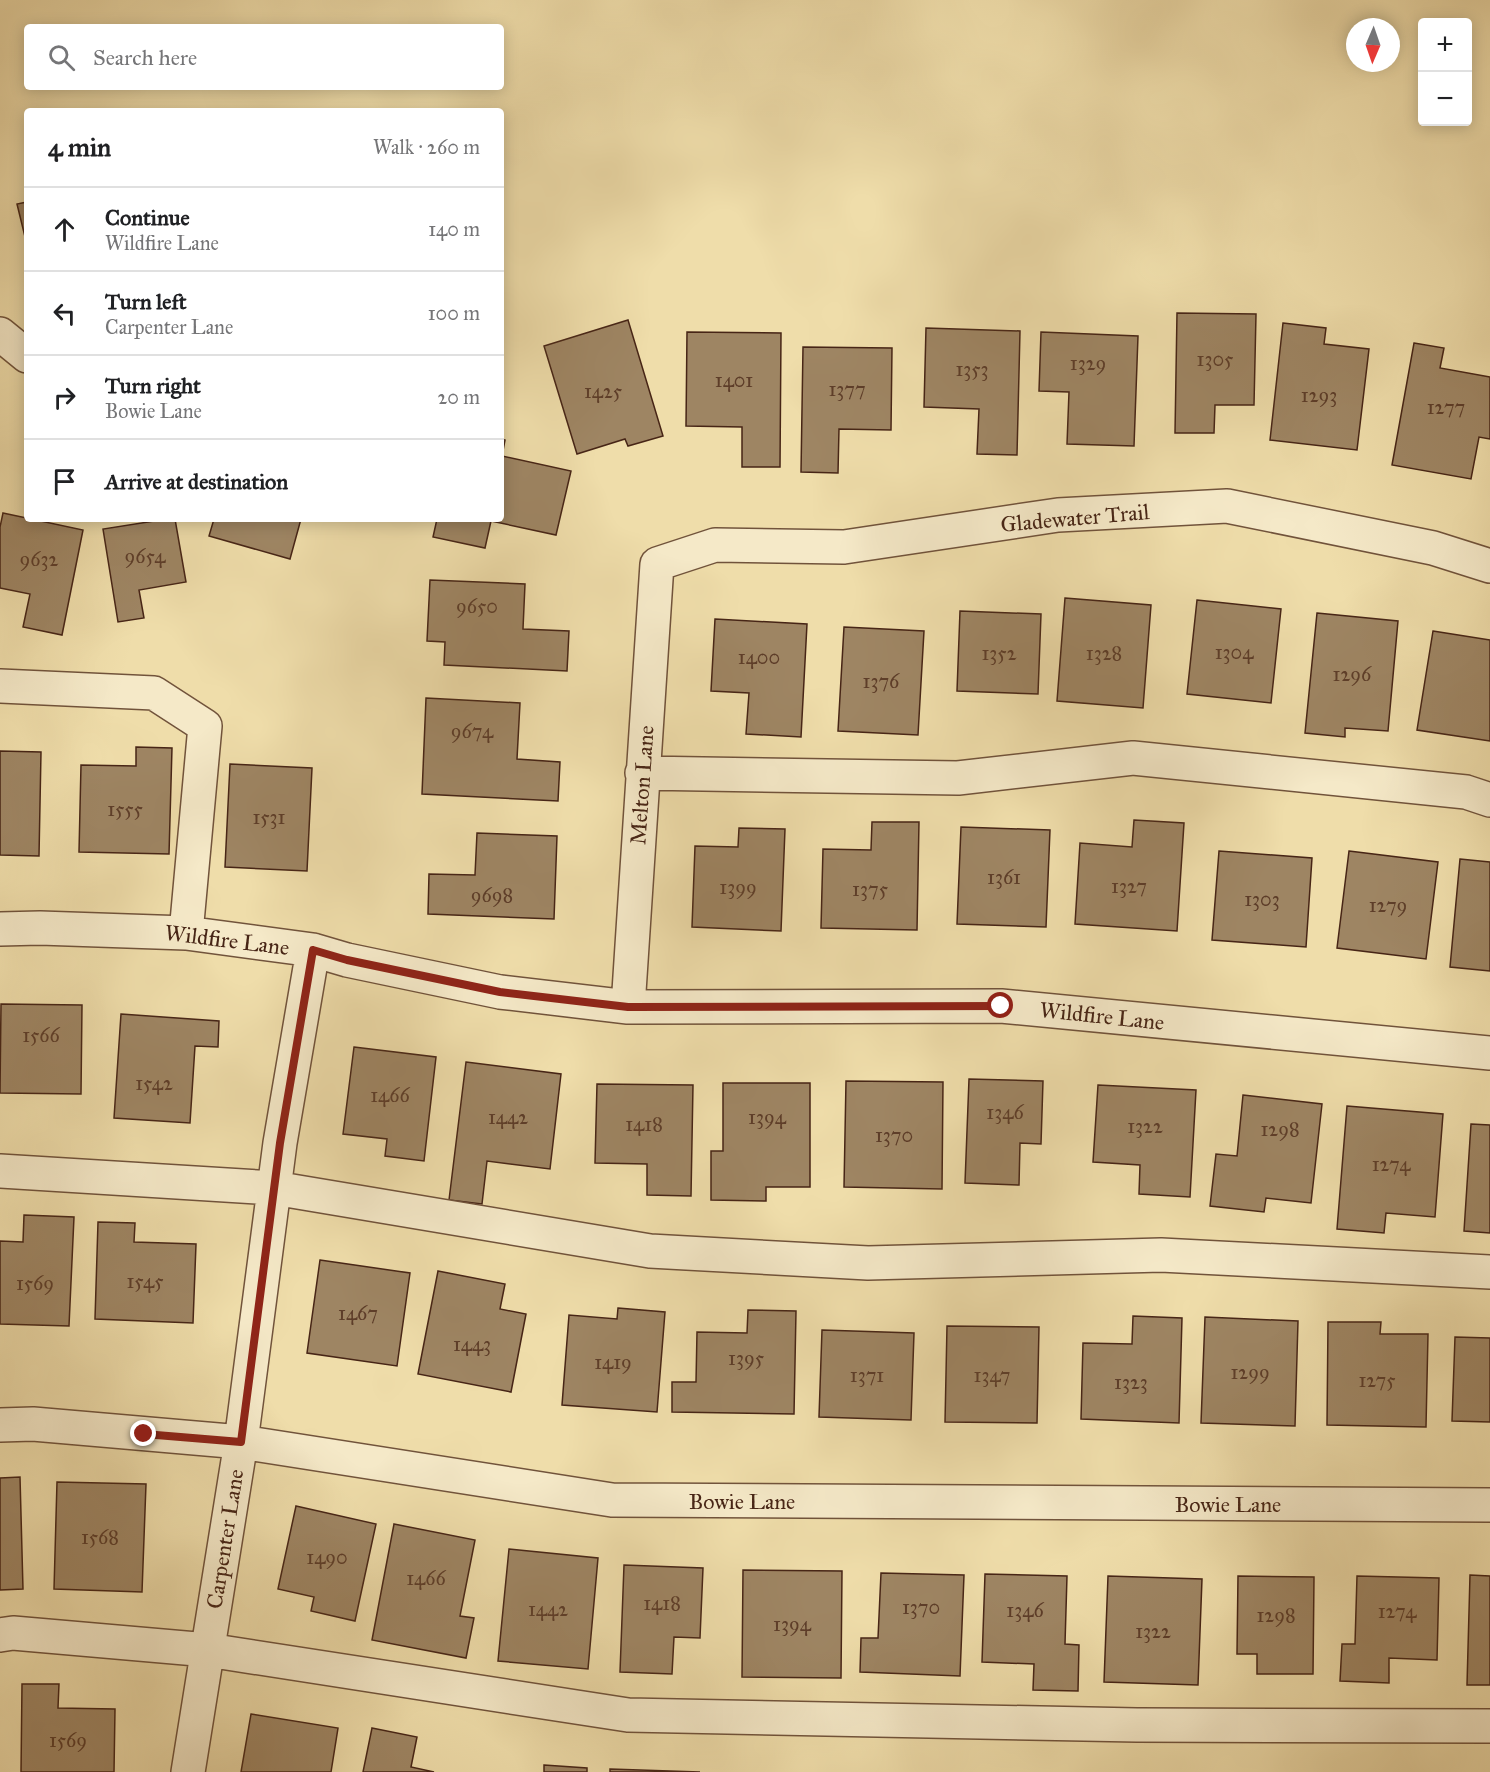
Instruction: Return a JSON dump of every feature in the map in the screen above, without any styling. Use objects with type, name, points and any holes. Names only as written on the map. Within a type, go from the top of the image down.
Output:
[{"type":"street","points":[[0,334],[24,354]]},
{"type":"street","name":"Gladewater Trail","points":[[657,564],[716,545],[844,547],[1058,515],[1227,506],[1433,548],[1490,566]]},
{"type":"street","name":"Melton Lane","points":[[628,1007],[657,564]]},
{"type":"street","points":[[0,686],[154,693],[205,726],[186,933]]},
{"type":"street","points":[[642,773],[958,778],[1132,758],[1466,792],[1490,800]]},
{"type":"street","name":"Wildfire Lane","points":[[0,929],[40,928],[186,933],[313,950],[347,960],[500,992],[628,1007],[1001,1006],[1490,1053]]},
{"type":"street","name":"Carpenter Lane","points":[[188,1772],[241,1442],[274,1188],[313,950]]},
{"type":"street","points":[[0,1171],[274,1188],[650,1251],[868,1263],[1161,1255],[1490,1272]]},
{"type":"street","name":"Bowie Lane","points":[[0,1425],[33,1424],[241,1442],[612,1500],[1490,1505]]},
{"type":"street","points":[[0,1635],[13,1633],[208,1650],[628,1715],[1125,1725],[1490,1726]]},
{"type":"building","points":[[24,203],[24,233],[17,204]]},
{"type":"building","points":[[1177,313],[1256,314],[1254,405],[1215,405],[1214,433],[1175,433]]},
{"type":"building","points":[[628,320],[663,436],[628,446],[625,439],[577,454],[544,346]]},
{"type":"building","points":[[1283,323],[1326,328],[1324,344],[1369,349],[1357,450],[1270,440]]},
{"type":"building","points":[[926,328],[1020,331],[1017,455],[977,454],[979,409],[924,407]]},
{"type":"building","points":[[687,332],[781,333],[780,467],[742,467],[742,427],[686,426]]},
{"type":"building","points":[[1041,332],[1138,336],[1134,446],[1067,444],[1069,392],[1039,391]]},
{"type":"building","points":[[1414,343],[1444,348],[1440,368],[1490,377],[1490,439],[1479,437],[1471,479],[1392,465]]},
{"type":"building","points":[[803,347],[892,348],[891,430],[839,429],[838,473],[801,472]]},
{"type":"building","points":[[504,456],[571,471],[556,535],[496,522],[504,522]]},
{"type":"building","points":[[3,513],[24,517],[24,522],[45,522],[83,530],[62,635],[23,627],[30,594],[0,588],[0,527]]},
{"type":"building","points":[[148,522],[176,522],[186,582],[139,590],[144,618],[118,622],[103,529]]},
{"type":"building","points":[[213,522],[300,522],[290,559],[209,536]]},
{"type":"building","points":[[436,522],[491,522],[485,548],[433,537]]},
{"type":"building","points":[[430,580],[525,584],[523,629],[569,631],[567,671],[444,665],[445,642],[427,641]]},
{"type":"building","points":[[1065,598],[1151,605],[1143,708],[1057,701]]},
{"type":"building","points":[[1197,600],[1281,609],[1271,703],[1187,694]]},
{"type":"building","points":[[960,611],[1041,614],[1038,694],[957,691]]},
{"type":"building","points":[[1317,613],[1398,621],[1388,731],[1345,728],[1345,737],[1305,733]]},
{"type":"building","points":[[715,619],[807,624],[801,737],[746,734],[749,693],[711,691]]},
{"type":"building","points":[[844,627],[924,631],[918,735],[838,731]]},
{"type":"building","points":[[1433,631],[1490,640],[1490,741],[1417,730]]},
{"type":"building","points":[[426,698],[520,703],[517,759],[560,762],[558,801],[422,794]]},
{"type":"building","points":[[136,747],[172,748],[169,854],[79,852],[81,765],[136,766]]},
{"type":"building","points":[[0,751],[41,752],[39,856],[0,855]]},
{"type":"building","points":[[230,764],[312,768],[307,871],[225,867]]},
{"type":"building","points":[[1134,820],[1184,823],[1177,931],[1075,924],[1080,843],[1132,847]]},
{"type":"building","points":[[872,822],[919,822],[917,930],[821,928],[823,849],[871,850]]},
{"type":"building","points":[[961,827],[1050,830],[1046,927],[957,924]]},
{"type":"building","points":[[739,828],[785,829],[781,931],[692,927],[695,846],[738,847]]},
{"type":"building","points":[[477,833],[557,836],[554,919],[428,914],[429,874],[475,875]]},
{"type":"building","points":[[1219,851],[1312,858],[1306,947],[1212,940]]},
{"type":"building","points":[[1349,851],[1438,862],[1426,959],[1337,948]]},
{"type":"building","points":[[1460,859],[1490,862],[1490,971],[1450,967]]},
{"type":"building","points":[[1,1004],[82,1005],[81,1094],[0,1093]]},
{"type":"building","points":[[121,1014],[219,1021],[218,1047],[195,1046],[190,1123],[114,1118]]},
{"type":"building","points":[[354,1047],[436,1057],[424,1161],[385,1156],[387,1139],[343,1134]]},
{"type":"building","points":[[466,1062],[561,1074],[550,1169],[487,1161],[482,1204],[449,1200]]},
{"type":"building","points":[[969,1079],[1043,1081],[1041,1144],[1020,1143],[1019,1185],[965,1183]]},
{"type":"building","points":[[846,1081],[943,1082],[942,1189],[844,1187]]},
{"type":"building","points":[[723,1083],[810,1083],[810,1187],[766,1187],[766,1201],[711,1200],[711,1151],[723,1151]]},
{"type":"building","points":[[597,1084],[693,1085],[691,1196],[647,1195],[647,1164],[595,1163]]},
{"type":"building","points":[[1098,1085],[1196,1090],[1190,1197],[1139,1194],[1140,1165],[1093,1162]]},
{"type":"building","points":[[1243,1095],[1322,1104],[1311,1203],[1266,1198],[1264,1212],[1210,1206],[1216,1154],[1237,1156]]},
{"type":"building","points":[[1347,1106],[1443,1114],[1435,1217],[1386,1213],[1384,1233],[1337,1229]]},
{"type":"building","points":[[1471,1124],[1490,1125],[1490,1233],[1464,1231]]},
{"type":"building","points":[[24,1215],[74,1217],[69,1326],[0,1324],[0,1241],[23,1242]]},
{"type":"building","points":[[98,1222],[135,1223],[134,1242],[196,1244],[193,1323],[95,1319]]},
{"type":"building","points":[[320,1260],[410,1273],[397,1366],[307,1353]]},
{"type":"building","points":[[438,1271],[505,1284],[500,1309],[526,1314],[511,1392],[418,1374]]},
{"type":"building","points":[[618,1308],[665,1312],[657,1412],[562,1405],[569,1315],[617,1319]]},
{"type":"building","points":[[748,1310],[796,1311],[794,1414],[672,1412],[672,1382],[696,1382],[697,1332],[747,1333]]},
{"type":"building","points":[[1133,1316],[1182,1318],[1179,1423],[1081,1419],[1083,1343],[1132,1344]]},
{"type":"building","points":[[1205,1317],[1298,1321],[1295,1426],[1201,1423]]},
{"type":"building","points":[[1328,1322],[1381,1322],[1380,1334],[1428,1334],[1426,1427],[1327,1425]]},
{"type":"building","points":[[947,1326],[1039,1327],[1037,1423],[945,1422]]},
{"type":"building","points":[[822,1330],[914,1333],[911,1420],[819,1417]]},
{"type":"building","points":[[1455,1337],[1490,1338],[1490,1422],[1452,1421]]},
{"type":"building","points":[[20,1477],[23,1589],[0,1590],[0,1478]]},
{"type":"building","points":[[57,1482],[146,1484],[142,1592],[54,1589]]},
{"type":"building","points":[[296,1506],[376,1524],[355,1621],[311,1611],[314,1597],[278,1589]]},
{"type":"building","points":[[394,1524],[475,1540],[460,1616],[474,1618],[466,1658],[372,1640]]},
{"type":"building","points":[[509,1549],[598,1558],[588,1669],[498,1661]]},
{"type":"building","points":[[624,1565],[703,1568],[700,1638],[674,1637],[672,1674],[620,1672]]},
{"type":"building","points":[[743,1570],[842,1571],[841,1678],[742,1677]]},
{"type":"building","points":[[881,1573],[964,1575],[960,1676],[860,1672],[861,1638],[878,1638]]},
{"type":"building","points":[[985,1574],[1067,1576],[1065,1644],[1079,1645],[1078,1691],[1033,1690],[1034,1664],[982,1662]]},
{"type":"building","points":[[1470,1575],[1490,1576],[1490,1685],[1467,1685]]},
{"type":"building","points":[[1108,1576],[1202,1579],[1198,1685],[1104,1682]]},
{"type":"building","points":[[1238,1576],[1314,1577],[1313,1674],[1257,1674],[1257,1654],[1237,1654]]},
{"type":"building","points":[[1357,1576],[1439,1578],[1437,1660],[1389,1658],[1389,1683],[1340,1681],[1342,1644],[1355,1644]]},
{"type":"building","points":[[22,1684],[59,1684],[58,1708],[115,1709],[114,1772],[21,1772]]},
{"type":"building","points":[[251,1714],[338,1728],[331,1772],[241,1772]]},
{"type":"building","points":[[372,1728],[417,1737],[411,1767],[434,1772],[363,1772]]},
{"type":"building","points":[[544,1765],[587,1768],[587,1772],[544,1772]]},
{"type":"building","points":[[610,1769],[700,1772],[610,1772]]},
{"type":"route","points":[[144,1434],[241,1442],[280,1143],[313,950],[347,960],[500,992],[628,1007],[1001,1006]]}]
